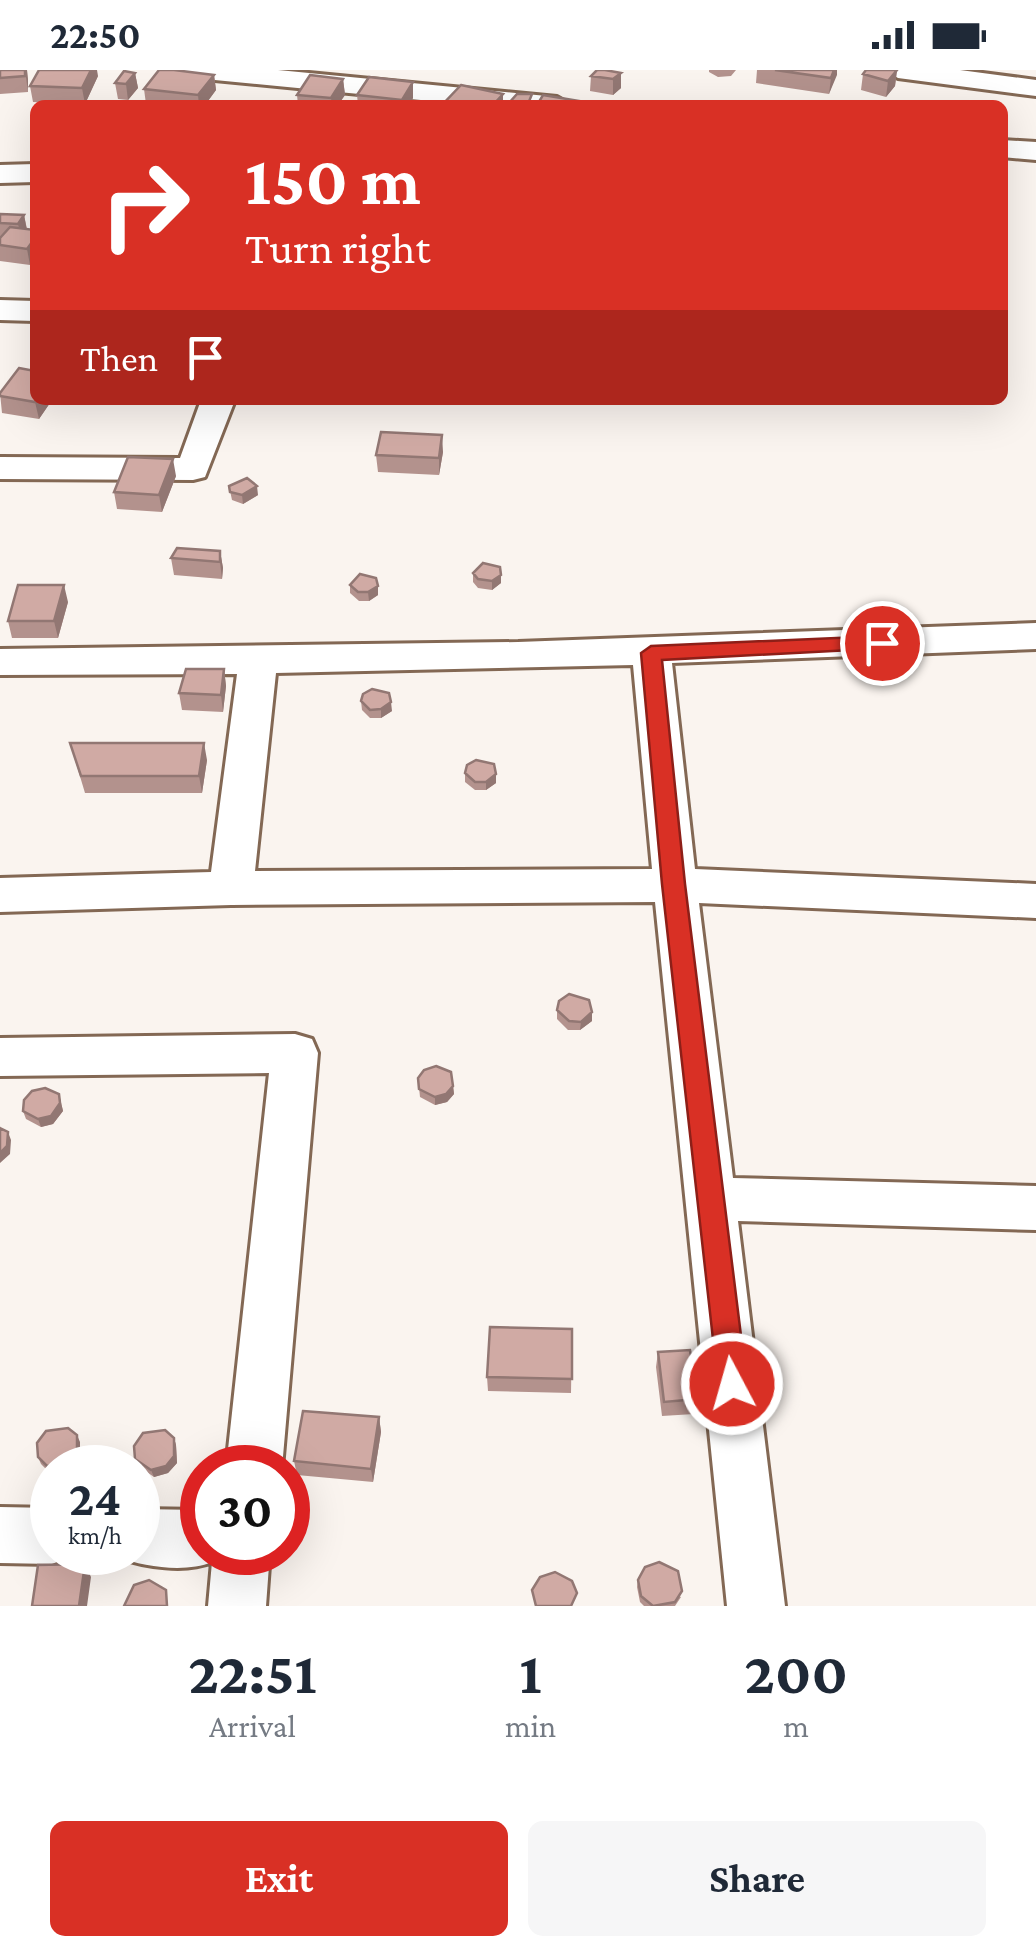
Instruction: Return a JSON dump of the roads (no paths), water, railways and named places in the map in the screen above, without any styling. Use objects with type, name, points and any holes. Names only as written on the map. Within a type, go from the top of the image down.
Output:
[{"type":"street","points":[[194,70],[506,100]]},
{"type":"street","points":[[898,70],[1036,88]]},
{"type":"street","points":[[1008,149],[1036,151]]},
{"type":"street","points":[[0,174],[30,173]]},
{"type":"street","points":[[0,310],[30,310]]},
{"type":"street","points":[[0,468],[192,469],[216,405]]},
{"type":"street","points":[[0,662],[258,662],[651,653],[1036,636]]},
{"type":"street","points":[[651,653],[756,1606]]},
{"type":"street","points":[[231,888],[258,662]]},
{"type":"street","points":[[0,895],[231,888],[674,884],[1036,901]]},
{"type":"street","points":[[0,1057],[295,1053],[256,1445]]},
{"type":"street","points":[[712,1199],[1036,1208]]},
{"type":"street","points":[[0,1536],[30,1536]]},
{"type":"street","points":[[237,1606],[240,1575]]}]
